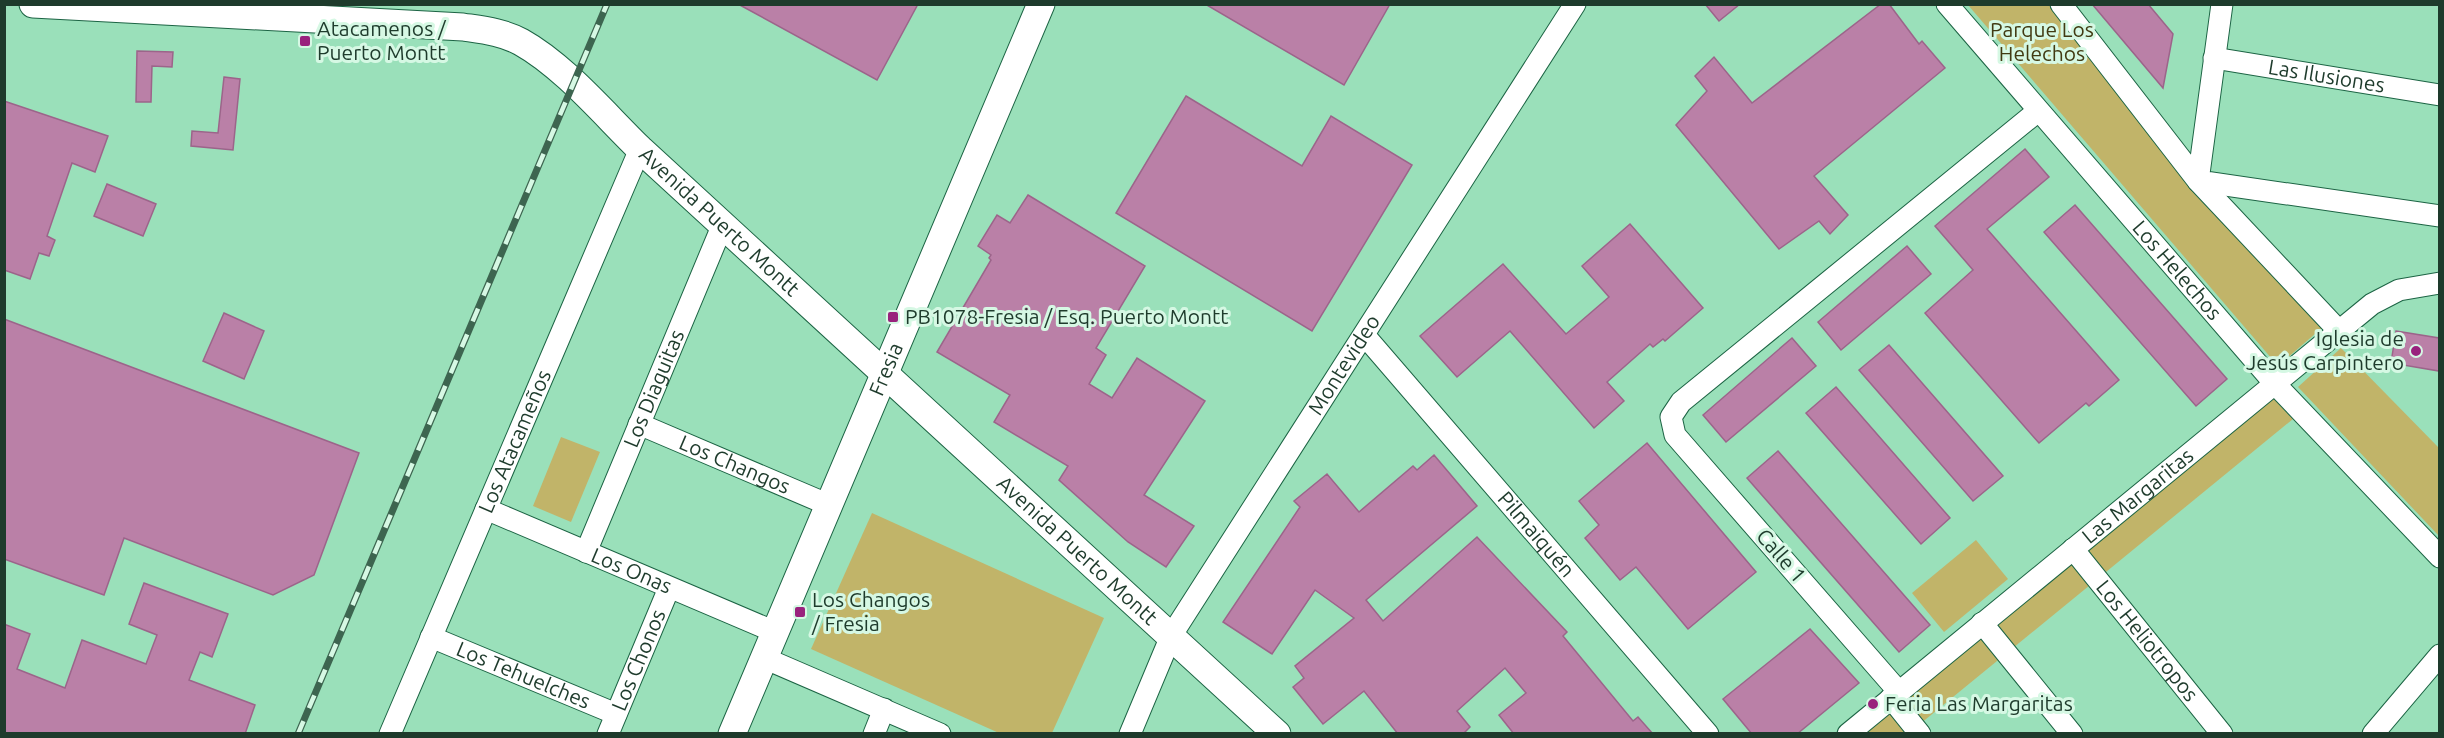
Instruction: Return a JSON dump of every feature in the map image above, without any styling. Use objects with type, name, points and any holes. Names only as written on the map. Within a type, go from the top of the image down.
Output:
[{"type":"street","name":"Avenida Puerto Montt","points":[[33,4],[463,27],[496,33],[521,42],[536,52],[886,372],[1277,734]]},
{"type":"street","name":"Fresia","points":[[732,734],[1041,4]]},
{"type":"street","name":"Montevideo","points":[[1130,734],[1171,636],[1365,336],[1575,4]]},
{"type":"street","name":"Los Helechos","points":[[1947,4],[2275,384],[2439,556]]},
{"type":"street","points":[[2061,4],[2198,181],[2339,331]]},
{"type":"street","points":[[2198,181],[2222,4]]},
{"type":"street","name":"Las Ilusiones","points":[[2214,58],[2439,95]]},
{"type":"street","name":"Calle 1","points":[[1920,734],[1895,695],[1675,435],[1671,417],[1680,402],[2038,111]]},
{"type":"street","name":"Los Atacameños","points":[[390,734],[640,149]]},
{"type":"street","points":[[2198,181],[2439,216]]},
{"type":"street","name":"Los Diaguitas","points":[[586,552],[723,224]]},
{"type":"street","name":"Las Margaritas","points":[[1848,734],[2339,331],[2385,297],[2415,286],[2439,283]]},
{"type":"street","name":"Pilmaiquén","points":[[1365,336],[1708,734]]},
{"type":"street","name":"Los Changos","points":[[639,424],[829,505]]},
{"type":"street","name":"Los Onas","points":[[486,509],[775,632]]},
{"type":"street","name":"Los Heliotropos","points":[[2073,549],[2222,734]]},
{"type":"street","name":"Los Chonos","points":[[612,724],[669,588]]},
{"type":"street","points":[[1982,623],[2072,734]]},
{"type":"street","name":"Los Tehuelches","points":[[431,638],[612,724]]},
{"type":"street","points":[[2373,734],[2439,655]]},
{"type":"street","points":[[764,658],[940,734]]},
{"type":"street","points":[[874,734],[884,709]]},
{"type":"green space","name":"Parque Los Helechos","points":[[1968,5],[2052,5],[2323,327],[2278,366]]},
{"type":"green space","points":[[2341,348],[2439,448],[2439,536],[2298,387]]},
{"type":"green space","points":[[2271,396],[2293,419],[1909,733],[1864,734]]},
{"type":"green space","points":[[561,437],[600,452],[571,522],[533,506]]},
{"type":"green space","points":[[872,513],[1104,618],[1052,733],[999,733],[811,649]]},
{"type":"green space","points":[[1976,540],[2008,579],[1944,632],[1912,593]]},
{"type":"building","points":[[738,4],[918,4],[877,80]]},
{"type":"building","points":[[1205,4],[1390,4],[1344,85]]},
{"type":"building","points":[[1705,4],[1740,4],[1719,21]]},
{"type":"building","points":[[1881,4],[1889,4],[1919,44],[1922,41],[1945,68],[1814,176],[1848,215],[1830,234],[1819,221],[1779,249],[1676,125],[1707,91],[1695,76],[1714,57],[1752,103]]},
{"type":"building","points":[[2092,4],[2148,4],[2173,34],[2163,88]]},
{"type":"building","points":[[137,51],[173,52],[172,67],[152,66],[151,102],[136,102]]},
{"type":"building","points":[[224,77],[240,79],[233,150],[191,146],[192,131],[218,133]]},
{"type":"building","points":[[1186,96],[1302,166],[1331,116],[1412,165],[1312,331],[1116,213]]},
{"type":"building","points":[[4,101],[108,136],[95,172],[72,163],[47,236],[55,240],[49,256],[39,253],[30,279],[4,270]]},
{"type":"building","points":[[2025,149],[2049,177],[1987,229],[2119,380],[2089,406],[2086,403],[2039,443],[1925,313],[1973,270],[1935,226]]},
{"type":"building","points":[[107,184],[156,204],[143,236],[94,216]]},
{"type":"building","points":[[1028,195],[1145,266],[1096,348],[1106,355],[1089,384],[1112,398],[1137,358],[1205,401],[1144,495],[1194,526],[1166,567],[1128,542],[1059,480],[1068,466],[994,422],[1010,395],[937,352],[991,260],[989,258],[991,255],[978,246],[997,215],[1010,223]]},
{"type":"building","points":[[2075,205],[2227,379],[2196,406],[2044,232]]},
{"type":"building","points":[[1630,224],[1703,308],[1665,341],[1663,339],[1653,347],[1650,344],[1607,382],[1624,401],[1594,428],[1510,331],[1457,377],[1420,336],[1503,264],[1566,334],[1609,297],[1582,266]]},
{"type":"building","points":[[1907,246],[1931,274],[1841,350],[1818,322]]},
{"type":"building","points":[[224,313],[264,331],[244,379],[203,361]]},
{"type":"building","points":[[4,319],[359,453],[314,575],[273,595],[124,538],[104,595],[4,559]]},
{"type":"building","name":"Iglesia de Jesús Carpintero","points":[[2396,331],[2439,338],[2439,371],[2391,363]]},
{"type":"building","points":[[1792,338],[1816,366],[1726,442],[1703,415]]},
{"type":"building","points":[[1889,345],[2003,476],[1973,501],[1859,370]]},
{"type":"building","points":[[1836,387],[1950,518],[1921,544],[1806,413]]},
{"type":"building","points":[[1647,443],[1756,572],[1688,629],[1636,567],[1620,580],[1585,538],[1599,525],[1579,501]]},
{"type":"building","points":[[1778,451],[1930,625],[1899,652],[1747,478]]},
{"type":"building","points":[[1434,455],[1477,506],[1366,600],[1383,621],[1477,537],[1567,632],[1563,636],[1633,721],[1638,717],[1653,734],[1514,734],[1499,715],[1526,693],[1505,668],[1457,711],[1470,727],[1463,734],[1398,734],[1364,691],[1323,724],[1293,687],[1304,678],[1295,666],[1354,618],[1315,590],[1272,654],[1223,622],[1300,507],[1294,501],[1327,474],[1359,512],[1413,466],[1417,470]]},
{"type":"building","points":[[144,583],[228,614],[212,657],[200,652],[189,680],[255,705],[245,734],[4,734],[4,624],[30,634],[17,669],[65,688],[82,640],[146,664],[157,635],[129,624]]},
{"type":"building","points":[[1810,629],[1859,683],[1797,734],[1752,734],[1723,699]]},
{"type":"railway","points":[[298,734],[607,4]]},
{"type":"place","name":"Atacamenos / Puerto Montt","points":[[305,41]]},
{"type":"place","name":"PB1078-Fresia / Esq. Puerto Montt","points":[[893,317]]},
{"type":"place","name":"Iglesia de Jesús Carpintero","points":[[2416,351]]},
{"type":"place","name":"Los Changos / Fresia","points":[[800,612]]},
{"type":"place","name":"Feria Las Margaritas","points":[[1873,704]]}]
